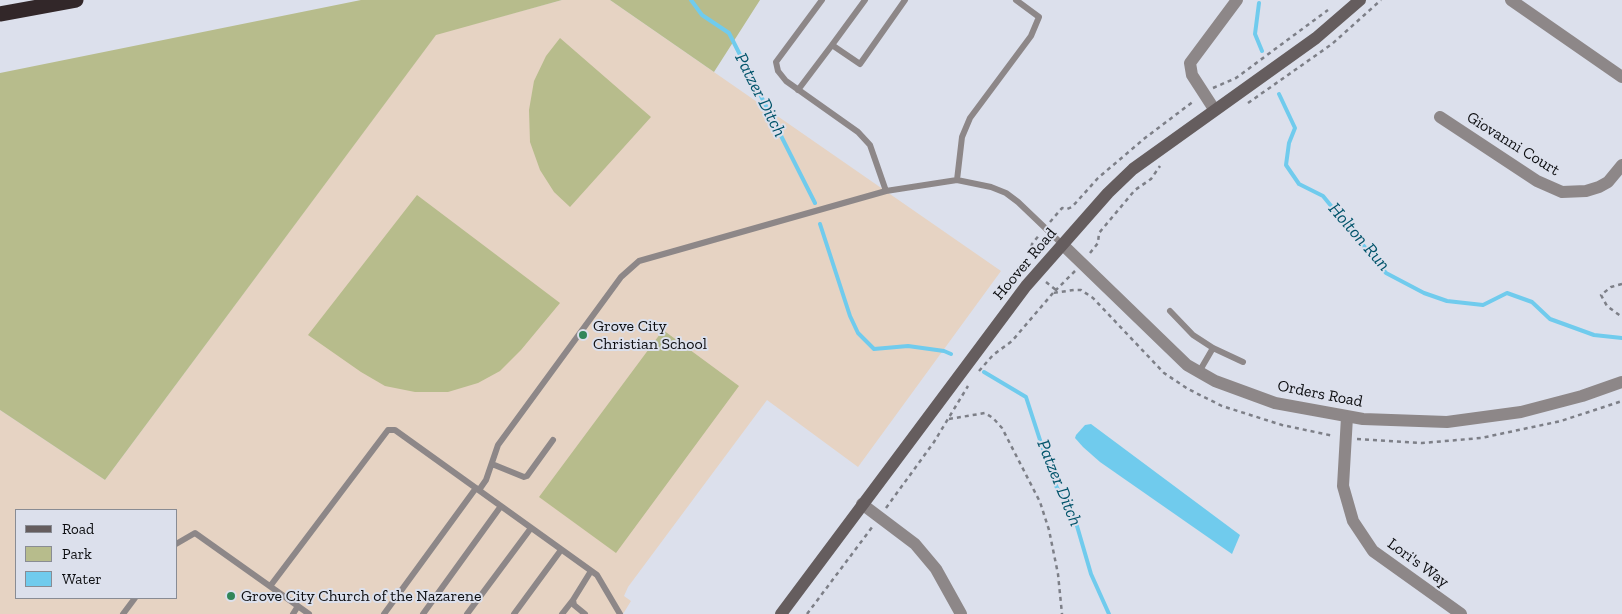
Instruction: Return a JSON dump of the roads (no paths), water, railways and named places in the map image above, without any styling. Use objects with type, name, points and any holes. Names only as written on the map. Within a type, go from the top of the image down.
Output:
[{"type":"highway","points":[[0,14],[76,0]]},
{"type":"main road","name":"Hoover Road","points":[[781,614],[1021,292],[1120,181],[1214,110],[1316,38],[1360,0]]},
{"type":"street","points":[[1214,110],[1192,75],[1190,63],[1237,0]]},
{"type":"street","points":[[1511,0],[1622,77]]},
{"type":"street","name":"Giovanni Court","points":[[1440,116],[1537,181],[1562,192],[1586,191],[1598,187],[1608,182],[1622,165]]},
{"type":"street","name":"Orders Road","points":[[1063,245],[1173,353],[1199,372],[1244,393],[1275,403],[1347,417],[1404,422],[1447,422],[1512,414],[1582,396],[1622,382]]},
{"type":"street","name":"Lori's Way","points":[[1347,417],[1343,468],[1344,494],[1352,521],[1373,551],[1461,614]]},
{"type":"street","points":[[862,504],[915,544],[936,569],[960,614]]},
{"type":"lane","points":[[822,0],[776,62],[778,71],[798,90],[858,132],[870,145],[886,191]]},
{"type":"lane","points":[[798,90],[865,0]]},
{"type":"lane","points":[[832,44],[860,64],[905,0]]},
{"type":"lane","points":[[957,180],[962,137],[970,118],[1031,36],[1039,17],[1016,0]]},
{"type":"lane","points":[[384,614],[478,489],[492,464],[498,445],[621,277],[639,261],[886,191],[957,180],[992,187],[1006,193],[1063,245]]},
{"type":"lane","points":[[1170,312],[1193,335],[1213,348],[1243,362]]},
{"type":"lane","points":[[1199,372],[1213,348]]},
{"type":"lane","points":[[271,585],[388,430],[395,430],[597,575],[620,614]]},
{"type":"lane","points":[[492,464],[524,477],[528,476],[553,440]]},
{"type":"lane","points":[[422,614],[501,506]]},
{"type":"lane","points":[[467,614],[531,528]]},
{"type":"lane","points":[[178,543],[195,533],[271,585],[309,614]]},
{"type":"lane","points":[[514,614],[561,550]]},
{"type":"lane","points":[[562,614],[591,571]]},
{"type":"lane","points":[[123,614],[133,599]]},
{"type":"lane","points":[[573,600],[574,605],[585,614]]},
{"type":"lane","points":[[293,614],[298,606]]},
{"type":"water","points":[[1091,424],[1240,535],[1232,554],[1100,462],[1083,447],[1075,438],[1076,435],[1085,425]]},
{"type":"waterway","name":"Patzer Ditch","points":[[691,0],[702,15],[729,33],[815,203]]},
{"type":"waterway","name":"Holton Run","points":[[1259,3],[1255,34],[1262,51]]},
{"type":"waterway","name":"Holton Run","points":[[1279,94],[1295,128],[1289,143],[1286,165],[1299,184],[1323,196],[1386,273],[1424,293],[1447,301],[1483,305],[1507,293],[1532,302],[1550,319],[1594,335],[1622,338]]},
{"type":"waterway","name":"Patzer Ditch","points":[[820,224],[850,316],[858,333],[874,349],[908,346],[944,351],[951,354]]},
{"type":"waterway","name":"Patzer Ditch","points":[[984,372],[1026,397],[1053,480],[1077,526],[1091,574],[1109,614]]},
{"type":"place","name":"Grove City Christian School","points":[[583,335]]},
{"type":"place","name":"Grove City Church of the Nazarene","points":[[231,596]]}]
